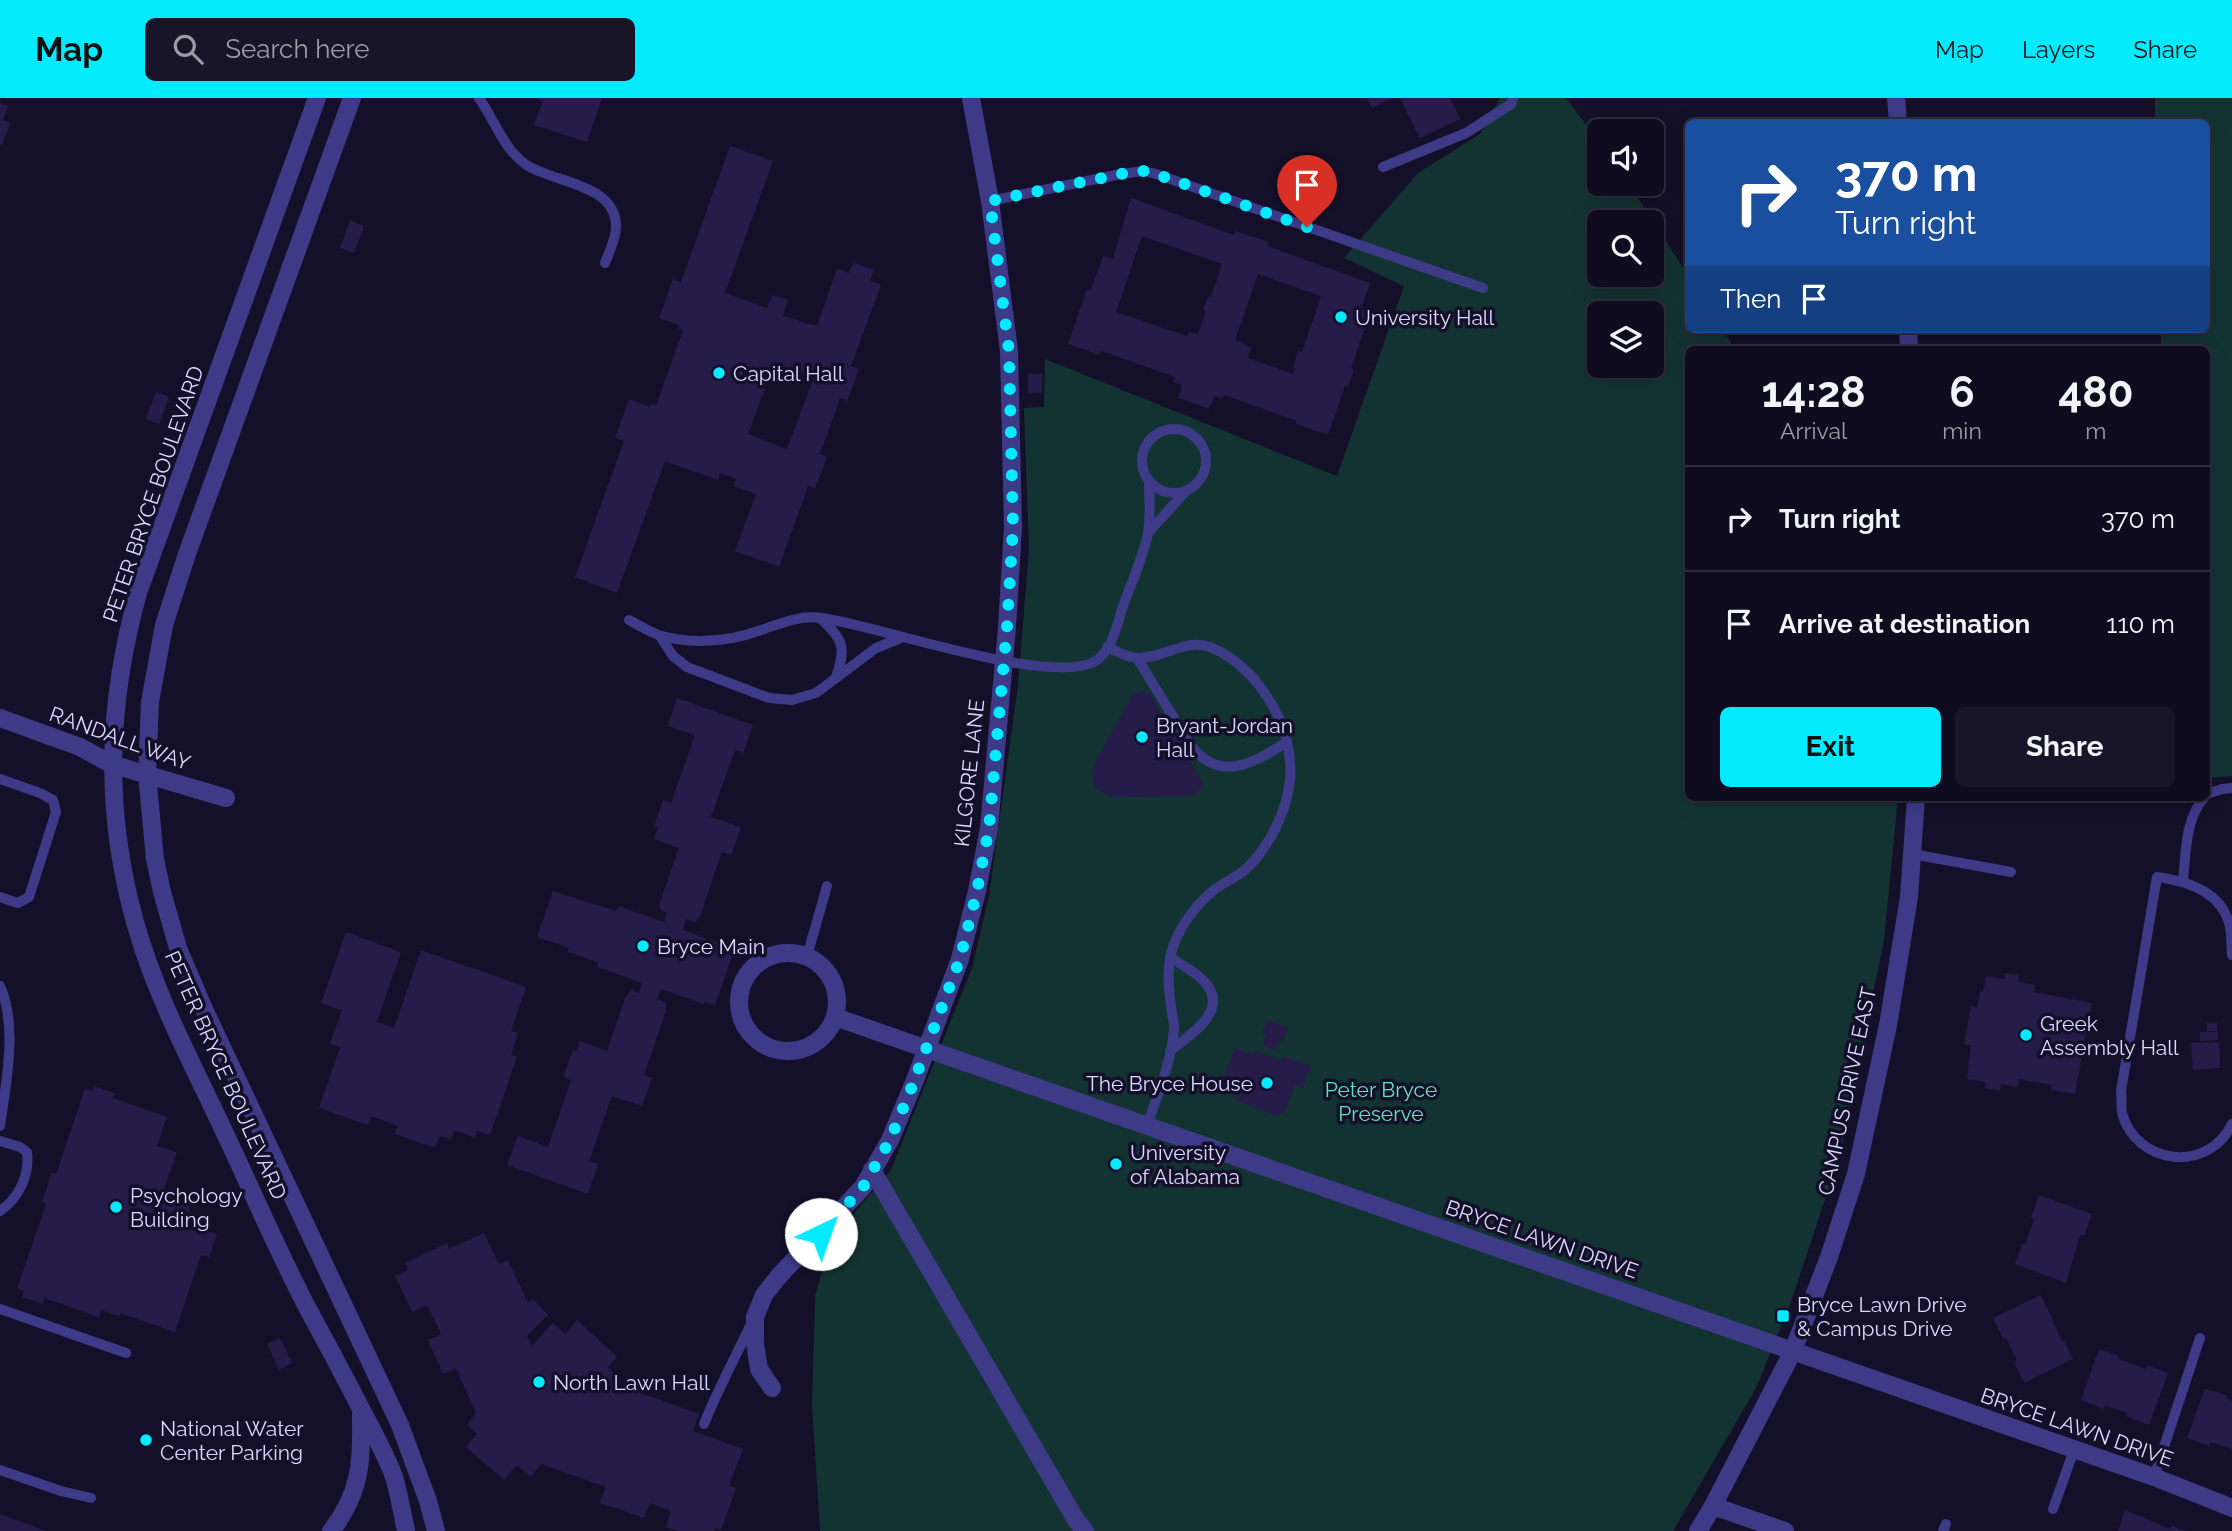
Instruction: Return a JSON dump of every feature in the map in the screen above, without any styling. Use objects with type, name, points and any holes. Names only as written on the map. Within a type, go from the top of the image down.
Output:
[{"type":"street","name":"PETER BRYCE BOULEVARD","points":[[317,98],[138,593],[116,698],[111,764],[121,858],[135,923],[152,970],[173,1022],[302,1296],[382,1448],[394,1477],[406,1531]]},
{"type":"street","name":"PETER BRYCE BOULEVARD","points":[[352,98],[187,554],[164,625],[149,702],[147,774],[155,859],[178,948],[204,1009],[400,1425],[429,1502],[436,1531]]},
{"type":"street","name":"KILGORE LANE","points":[[772,1388],[759,1369],[755,1317],[764,1295],[779,1276],[863,1187],[890,1140],[960,959],[989,828],[1013,527],[1009,351],[990,201],[971,98]]},
{"type":"street","points":[[1896,98],[1898,119]]},
{"type":"street","name":"RANDALL WAY","points":[[0,718],[80,747],[111,764],[226,798]]},
{"type":"street","name":"CAMPUS DRIVE EAST","points":[[1698,1531],[1793,1351],[1829,1257],[1856,1174],[1888,1025],[1909,897],[1916,801]]},
{"type":"street","points":[[790,952],[807,956],[819,963],[829,974],[836,995],[835,1017],[828,1031],[815,1043],[800,1049],[783,1051],[767,1046],[754,1037],[744,1023],[739,1007],[740,990],[747,975],[758,962],[790,952]]},
{"type":"street","name":"BRYCE LAWN DRIVE","points":[[835,1017],[2154,1477],[2232,1508]]},
{"type":"street","points":[[872,1170],[1076,1520],[1085,1531]]},
{"type":"street","points":[[331,1531],[346,1511],[357,1486],[362,1454],[361,1408]]},
{"type":"street","points":[[1713,1506],[1785,1531]]},
{"type":"lane","points":[[479,98],[507,145],[525,164],[595,192],[608,203],[616,227],[605,263]]},
{"type":"lane","points":[[1383,167],[1466,133],[1511,104],[1513,98]]},
{"type":"lane","points":[[990,201],[1144,171],[1483,288]]},
{"type":"lane","points":[[1148,533],[1185,492],[1194,487],[1205,471],[1206,461],[1200,443],[1193,436],[1174,429],[1165,431],[1149,443],[1143,461],[1144,471],[1149,480],[1165,492],[1185,492]]},
{"type":"lane","points":[[629,620],[660,636],[712,642],[733,639],[792,619],[820,618],[864,626],[1004,661],[1079,667],[1096,660],[1107,648],[1148,533],[1149,480]]},
{"type":"lane","points":[[820,618],[836,633],[843,646],[842,660],[835,680]]},
{"type":"lane","points":[[660,636],[673,656],[687,667],[769,698],[792,700],[816,694],[876,648],[903,637]]},
{"type":"lane","points":[[1107,648],[1137,658],[1197,645],[1207,646],[1228,656],[1255,680],[1271,700],[1287,741],[1291,771],[1289,794],[1283,814],[1263,850],[1247,869],[1216,889],[1190,913],[1177,937],[1170,957],[1169,986],[1174,1028],[1159,1093],[1147,1125]]},
{"type":"lane","points":[[1137,658],[1191,746],[1210,762],[1229,767],[1246,765],[1287,741]]},
{"type":"lane","points":[[0,779],[53,800],[56,812],[29,897],[18,903],[0,897]]},
{"type":"lane","points":[[2210,794],[2232,788]]},
{"type":"lane","points":[[2183,880],[2190,825],[2201,801]]},
{"type":"lane","points":[[1912,854],[2011,872]]},
{"type":"lane","points":[[2232,955],[2230,928],[2224,909],[2209,894],[2183,880],[2157,877],[2121,1091],[2122,1114],[2133,1134],[2150,1149],[2167,1156],[2184,1159],[2201,1154],[2218,1142],[2232,1124]]},
{"type":"lane","points":[[807,956],[827,886]]},
{"type":"lane","points":[[1170,957],[1201,979],[1211,990],[1213,1003],[1209,1017],[1200,1028],[1170,1051]]},
{"type":"lane","points":[[0,986],[9,1014],[8,1077],[0,1126]]},
{"type":"lane","points":[[0,1141],[27,1152],[29,1165],[24,1181],[9,1205],[0,1211]]},
{"type":"lane","points":[[0,1309],[126,1353]]},
{"type":"lane","points":[[704,1424],[716,1393],[734,1363],[755,1317]]},
{"type":"lane","points":[[2154,1477],[2200,1338]]},
{"type":"lane","points":[[2053,1509],[2074,1450]]},
{"type":"lane","points":[[0,1470],[61,1491],[91,1498]]},
{"type":"green space","name":"Peter Bryce Preserve","points":[[1500,98],[1566,98],[1587,126],[1587,196],[1637,196],[1646,210],[1587,210],[1587,287],[1664,287],[1664,238],[1685,271],[1685,333],[1725,333],[1733,346],[1685,346],[1685,801],[1898,801],[1884,940],[1841,1151],[1790,1305],[1756,1388],[1673,1531],[820,1531],[812,1405],[815,1297],[825,1261],[849,1219],[891,1170],[972,968],[989,896],[1018,685],[1029,550],[1024,408],[1044,407],[1045,359],[1337,476],[1404,286],[1344,258],[1418,173],[1480,134]]},
{"type":"green space","points":[[2155,98],[2232,98],[2232,776],[2210,778],[2210,346],[2161,346],[2161,333],[2210,333],[2210,119],[2155,119]]},
{"type":"building","points":[[536,98],[602,98],[587,142],[534,125],[543,101]]},
{"type":"building","points":[[1367,98],[1392,98],[1372,108]]},
{"type":"building","points":[[1400,98],[1450,98],[1460,119],[1420,138]]},
{"type":"building","points":[[0,103],[8,106],[3,120],[10,123],[2,145],[0,145]]},
{"type":"building","name":"Capital Hall","points":[[730,146],[773,161],[725,293],[767,308],[772,295],[788,300],[783,316],[817,326],[837,269],[849,273],[853,263],[874,270],[870,281],[881,285],[851,366],[859,369],[847,401],[840,398],[820,454],[827,457],[815,488],[808,486],[779,567],[735,551],[756,494],[733,486],[736,479],[720,473],[718,480],[665,461],[617,593],[575,577],[624,441],[615,438],[629,399],[650,407],[651,404],[656,406],[683,330],[678,328],[679,325],[659,318],[673,279],[681,282]],"holes":[[[775,362],[814,377],[787,449],[748,434]]]},
{"type":"building","name":"University Hall","points":[[1131,198],[1234,235],[1235,231],[1269,242],[1267,246],[1370,283],[1361,309],[1370,313],[1351,368],[1354,370],[1348,387],[1345,386],[1328,435],[1224,395],[1223,399],[1214,396],[1209,409],[1178,398],[1182,385],[1173,382],[1175,377],[1101,351],[1100,355],[1068,344],[1087,289],[1091,290],[1103,256],[1113,259]],"holes":[[[1142,236],[1222,264],[1211,297],[1208,296],[1203,310],[1206,311],[1198,334],[1189,332],[1187,336],[1116,312]],[[1258,274],[1321,296],[1302,352],[1298,351],[1293,374],[1248,358],[1251,347],[1235,340]]]},
{"type":"building","points":[[350,220],[364,226],[354,253],[340,248]]},
{"type":"building","points":[[1028,374],[1042,374],[1042,393],[1028,393]]},
{"type":"building","points":[[156,392],[169,397],[159,424],[146,419]]},
{"type":"building","name":"Bryant-Jordan Hall","points":[[1141,690],[1150,694],[1171,729],[1186,719],[1196,736],[1181,746],[1202,781],[1201,789],[1193,796],[1110,797],[1094,787],[1092,768],[1132,695]]},
{"type":"building","name":"Bryce Main","points":[[677,698],[753,725],[743,753],[735,750],[711,817],[741,827],[731,855],[722,852],[700,916],[695,923],[686,919],[683,930],[734,951],[715,1005],[704,1004],[661,989],[657,999],[666,1002],[666,1011],[644,1075],[652,1078],[642,1106],[612,1096],[589,1161],[598,1164],[588,1194],[507,1165],[518,1136],[548,1147],[571,1080],[563,1077],[573,1050],[576,1052],[580,1041],[607,1051],[626,996],[631,990],[639,993],[642,983],[597,967],[598,962],[567,952],[569,948],[537,937],[553,891],[616,911],[618,906],[664,922],[667,913],[660,910],[660,902],[679,848],[654,839],[658,827],[654,826],[663,800],[671,803],[695,735],[668,726]]},
{"type":"building","points":[[346,932],[401,952],[377,1022],[394,1028],[421,950],[526,987],[511,1031],[518,1033],[511,1055],[517,1057],[490,1135],[477,1131],[475,1138],[454,1130],[451,1140],[440,1136],[435,1148],[395,1134],[398,1126],[371,1116],[368,1125],[319,1108],[340,1047],[330,1044],[342,1010],[321,1003]]},
{"type":"building","name":"Greek Assembly Hall","points":[[2005,973],[2019,975],[2018,982],[2035,985],[2034,992],[2092,1003],[2075,1094],[2051,1090],[2052,1085],[2019,1079],[2018,1087],[2001,1084],[2000,1091],[1985,1088],[1986,1082],[1967,1079],[1971,1045],[1964,1044],[1971,1006],[1977,1008],[1986,976],[2004,979]]},
{"type":"building","points":[[1267,1020],[1288,1028],[1283,1042],[1279,1041],[1275,1050],[1262,1045],[1266,1036],[1262,1034]]},
{"type":"building","points":[[2217,1022],[2217,1031],[2207,1031],[2207,1023]]},
{"type":"building","points":[[2200,1032],[2218,1032],[2218,1040],[2200,1041]]},
{"type":"building","points":[[2219,1042],[2220,1068],[2193,1070],[2191,1043]]},
{"type":"building","name":"The Bryce House","points":[[1235,1048],[1252,1054],[1254,1050],[1281,1060],[1283,1056],[1311,1066],[1303,1088],[1295,1085],[1285,1112],[1277,1116],[1235,1100],[1240,1087],[1222,1080]]},
{"type":"building","name":"Psychology Building","points":[[94,1086],[115,1093],[113,1098],[167,1117],[157,1146],[177,1152],[164,1189],[166,1193],[178,1187],[190,1211],[178,1217],[180,1222],[217,1234],[209,1257],[201,1255],[175,1332],[120,1313],[119,1316],[101,1310],[99,1317],[44,1298],[43,1304],[22,1297],[24,1291],[17,1289],[46,1204],[42,1202],[52,1172],[56,1174],[85,1089],[93,1091]]},
{"type":"building","points":[[2039,1195],[2092,1214],[2084,1236],[2080,1235],[2066,1283],[2015,1264],[2022,1244],[2025,1245]]},
{"type":"building","name":"North Lawn Hall","points":[[484,1233],[499,1264],[508,1260],[528,1303],[533,1299],[548,1315],[527,1336],[532,1346],[553,1323],[565,1334],[577,1320],[617,1357],[608,1367],[620,1378],[611,1388],[620,1392],[622,1386],[699,1414],[693,1431],[743,1449],[729,1486],[736,1488],[721,1530],[715,1528],[714,1531],[678,1531],[666,1527],[671,1511],[650,1503],[644,1518],[600,1503],[606,1487],[541,1464],[531,1477],[517,1465],[504,1480],[466,1447],[477,1434],[467,1425],[476,1413],[456,1368],[443,1374],[428,1340],[441,1334],[427,1305],[412,1312],[395,1276],[408,1270],[405,1263],[447,1243],[449,1249]]},
{"type":"building","points":[[2041,1295],[2073,1359],[2024,1383],[2006,1337],[2003,1339],[1993,1318]]},
{"type":"building","points":[[280,1338],[292,1363],[279,1370],[267,1344]]},
{"type":"building","points":[[2099,1349],[2146,1369],[2147,1365],[2168,1373],[2149,1425],[2126,1416],[2127,1413],[2105,1405],[2103,1409],[2081,1400]]},
{"type":"building","points":[[2205,1388],[2227,1396],[2226,1398],[2232,1401],[2232,1449],[2211,1442],[2209,1446],[2187,1438]]},
{"type":"building","points":[[2125,1510],[2170,1529],[2172,1526],[2185,1531],[2118,1531]]},
{"type":"building","points":[[0,1514],[46,1531],[0,1531]]},
{"type":"place","name":"University Hall","points":[[1341,317]]},
{"type":"place","name":"Capital Hall","points":[[719,373]]},
{"type":"place","name":"Bryant-Jordan Hall","points":[[1142,737]]},
{"type":"place","name":"Bryce Main","points":[[643,946]]},
{"type":"place","name":"Greek Assembly Hall","points":[[2026,1035]]},
{"type":"place","name":"The Bryce House","points":[[1267,1083]]},
{"type":"place","name":"University of Alabama","points":[[1116,1164]]},
{"type":"place","name":"Psychology Building","points":[[116,1207]]},
{"type":"place","name":"Bryce Lawn Drive & Campus Drive","points":[[1783,1316]]},
{"type":"place","name":"North Lawn Hall","points":[[539,1382]]},
{"type":"place","name":"National Water Center Parking","points":[[146,1440]]},
{"type":"route","points":[[821,1234],[863,1187],[890,1140],[960,959],[989,828],[1013,527],[1009,351],[990,201],[1144,171],[1307,227]]}]
